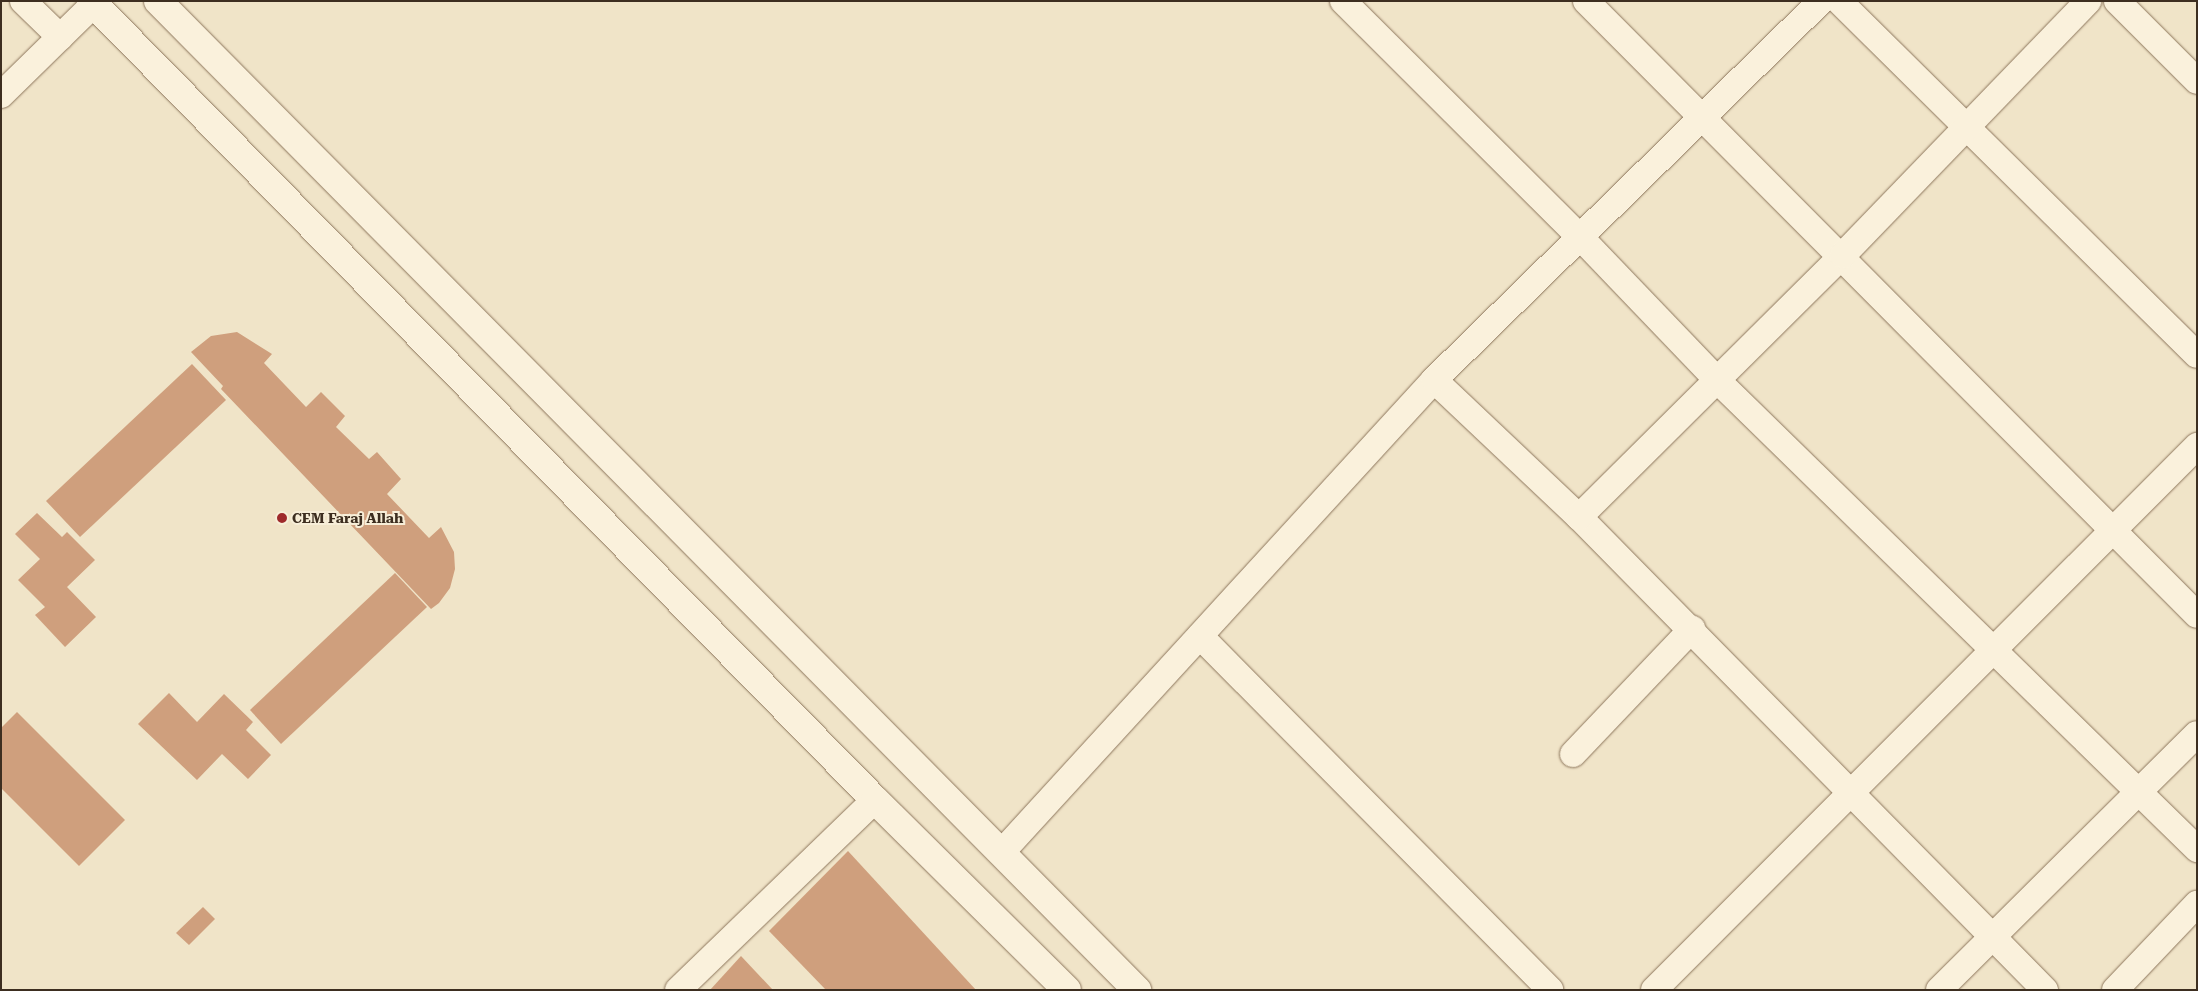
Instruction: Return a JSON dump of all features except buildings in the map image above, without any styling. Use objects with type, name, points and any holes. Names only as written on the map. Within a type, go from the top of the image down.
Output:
[{"type":"main road","points":[[158,1],[1137,990]]},
{"type":"main road","points":[[94,2],[874,800],[1067,990]]},
{"type":"street","points":[[23,1],[60,37]]},
{"type":"street","points":[[1343,1],[1580,237],[1718,381],[2197,849]]},
{"type":"street","points":[[1586,1],[1842,256],[2197,615]]},
{"type":"street","points":[[1001,852],[1434,380],[1821,1]]},
{"type":"street","points":[[1840,1],[1968,125],[2197,355]]},
{"type":"street","points":[[1580,517],[1842,256],[2088,1]]},
{"type":"street","points":[[2117,1],[2197,81]]},
{"type":"street","points":[[1,95],[94,2]]},
{"type":"street","points":[[1434,380],[1580,517],[2045,990]]},
{"type":"street","points":[[1654,990],[2197,446]]},
{"type":"street","points":[[1573,754],[1692,629]]},
{"type":"street","points":[[1200,636],[1550,990]]},
{"type":"street","points":[[1939,990],[2197,734]]},
{"type":"street","points":[[678,990],[874,800]]},
{"type":"street","points":[[2115,990],[2197,904]]},
{"type":"place","name":"CEM Faraj Allah","points":[[282,518]]}]
